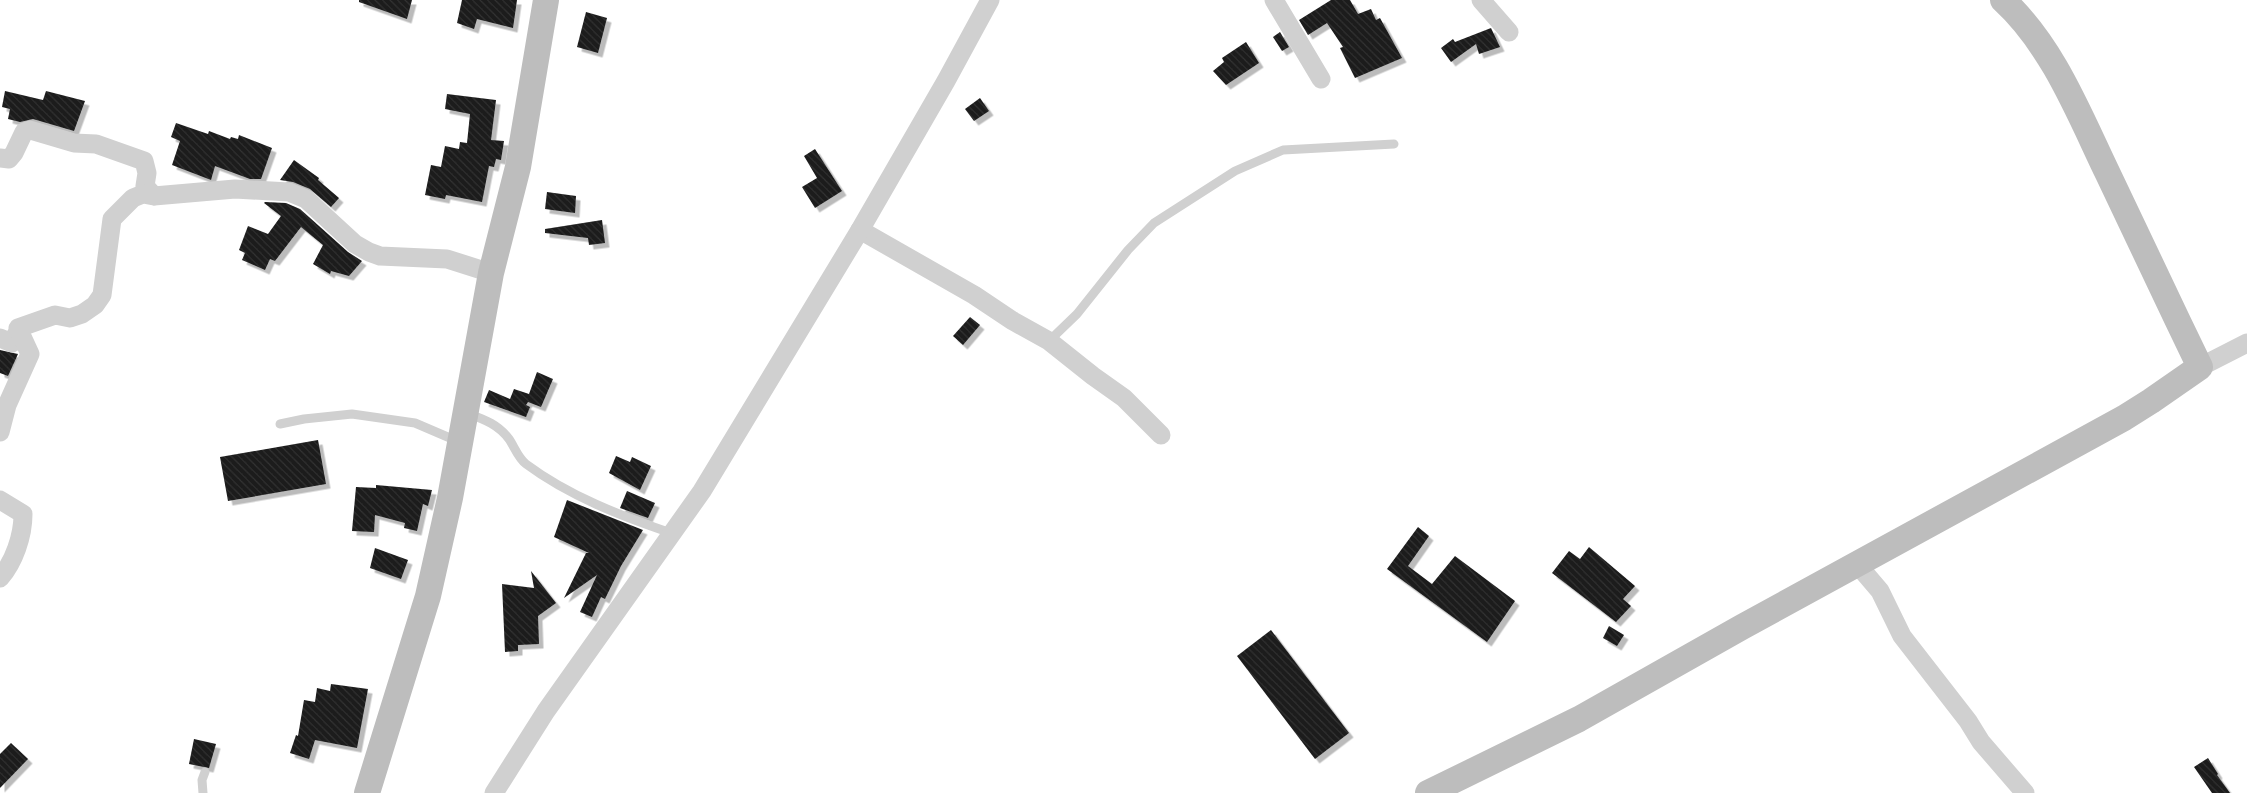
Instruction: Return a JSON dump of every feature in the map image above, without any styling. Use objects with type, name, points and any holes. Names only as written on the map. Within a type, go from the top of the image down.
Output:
[{"type":"street","points":[[368,793],[428,596],[450,498],[492,273],[518,167],[530,86],[546,0]]},
{"type":"street","points":[[494,793],[546,711],[702,491],[860,230],[946,81],[990,0]]},
{"type":"street","points":[[1274,0],[1321,79]]},
{"type":"street","points":[[1481,0],[1509,32]]},
{"type":"street","points":[[2003,0],[2042,45],[2070,94],[2200,367]]},
{"type":"street","points":[[0,158],[9,159],[24,132],[30,130],[74,143],[96,144],[144,161],[147,173],[145,186],[154,196]]},
{"type":"street","points":[[0,432],[8,405],[30,354],[18,328],[55,315],[70,318],[82,314],[95,305],[102,295],[112,219],[133,198],[143,194],[154,196],[235,189],[289,192],[306,199],[355,244],[368,252],[380,256],[448,259],[492,273]]},
{"type":"street","points":[[860,230],[974,296],[1013,322],[1049,340],[1093,376],[1124,398],[1161,435]]},
{"type":"street","points":[[0,338],[12,343],[16,335],[20,334]]},
{"type":"street","points":[[1428,793],[1579,719],[2124,418],[2200,367],[2247,342]]},
{"type":"street","points":[[0,500],[22,514],[23,521],[16,548],[6,571],[0,578]]},
{"type":"street","points":[[1857,564],[1880,591],[1902,636],[1968,720],[1981,742],[2025,793]]},
{"type":"lane","points":[[1049,340],[1077,314],[1128,250],[1154,223],[1235,171],[1284,150],[1394,144]]},
{"type":"lane","points":[[465,412],[495,424],[508,437],[524,463],[570,491],[627,518],[671,533]]},
{"type":"lane","points":[[280,424],[304,418],[352,414],[415,423],[460,442]]},
{"type":"lane","points":[[203,793],[202,780],[205,772]]},
{"type":"building","points":[[359,0],[412,0],[407,19],[359,2]]},
{"type":"building","points":[[462,0],[517,0],[513,28],[477,19],[474,29],[457,23]]},
{"type":"building","points":[[1331,0],[1350,0],[1358,14],[1371,9],[1376,20],[1380,18],[1402,58],[1355,78],[1340,48],[1343,47],[1327,23],[1308,35],[1299,20]]},
{"type":"building","points":[[586,12],[607,18],[598,53],[577,47]]},
{"type":"building","points":[[1491,28],[1500,47],[1479,54],[1476,44],[1451,62],[1441,48],[1453,39],[1455,42]]},
{"type":"building","points":[[1280,32],[1289,47],[1282,51],[1273,37]]},
{"type":"building","points":[[1246,42],[1259,63],[1226,85],[1213,71],[1224,62],[1222,58]]},
{"type":"building","points":[[5,91],[43,100],[46,91],[85,101],[74,131],[33,119],[20,122],[8,119],[10,109],[2,107]]},
{"type":"building","points":[[447,94],[496,100],[491,140],[504,141],[501,160],[496,159],[494,167],[489,166],[482,202],[446,195],[445,199],[425,195],[431,165],[441,167],[445,146],[459,149],[460,142],[467,143],[470,114],[445,109]]},
{"type":"building","points":[[980,98],[989,111],[974,121],[965,109]]},
{"type":"building","points":[[176,123],[208,134],[209,131],[230,139],[231,137],[238,139],[239,135],[272,148],[261,179],[250,179],[215,166],[211,180],[172,165],[180,141],[171,137]]},
{"type":"building","points":[[815,149],[842,191],[815,208],[802,187],[817,178],[804,156]]},
{"type":"building","points":[[294,160],[319,178],[318,180],[339,198],[331,207],[310,189],[293,182],[280,180]]},
{"type":"building","points":[[547,192],[576,196],[575,213],[545,209]]},
{"type":"building","points":[[265,202],[286,203],[300,209],[348,252],[362,261],[349,276],[331,271],[330,274],[313,264],[323,245],[301,227],[275,261],[270,259],[265,270],[242,260],[245,253],[239,250],[248,226],[268,234],[281,216]]},
{"type":"building","points":[[602,220],[605,243],[589,245],[588,238],[545,233],[545,229]]},
{"type":"building","points":[[970,317],[980,325],[963,345],[953,336]]},
{"type":"building","points":[[0,350],[18,354],[8,376],[0,373]]},
{"type":"building","points":[[537,372],[553,379],[541,407],[528,402],[526,405],[530,407],[526,417],[484,402],[489,390],[510,399],[514,389],[529,394]]},
{"type":"building","points":[[318,440],[326,484],[228,501],[220,457]]},
{"type":"building","points":[[616,456],[630,462],[632,457],[651,466],[640,490],[609,473]]},
{"type":"building","points":[[376,485],[432,490],[428,506],[423,504],[417,531],[404,528],[405,523],[375,515],[374,532],[352,531],[356,487],[376,488]]},
{"type":"building","points":[[627,491],[655,503],[648,518],[620,508]]},
{"type":"building","points":[[567,500],[643,530],[621,566],[605,599],[601,597],[592,617],[580,612],[597,575],[564,598],[586,553],[589,553],[554,537]]},
{"type":"building","points":[[1418,527],[1429,536],[1408,566],[1432,584],[1455,556],[1515,601],[1487,642],[1387,569]]},
{"type":"building","points":[[1589,547],[1635,586],[1623,599],[1631,606],[1616,622],[1552,573],[1569,551],[1580,559]]},
{"type":"building","points":[[375,548],[408,560],[401,579],[370,568]]},
{"type":"building","points":[[531,571],[556,603],[538,616],[539,644],[518,645],[518,651],[505,652],[502,584],[534,588]]},
{"type":"building","points":[[1609,626],[1624,635],[1617,646],[1603,638]]},
{"type":"building","points":[[1271,630],[1349,733],[1315,759],[1237,656]]},
{"type":"building","points":[[331,684],[368,689],[357,748],[315,740],[309,759],[290,753],[296,735],[298,736],[304,700],[315,702],[317,688],[330,691]]},
{"type":"building","points":[[194,739],[216,744],[209,768],[189,764]]},
{"type":"building","points":[[11,743],[28,759],[0,788],[0,754]]},
{"type":"building","points":[[2208,758],[2230,793],[2212,793],[2194,767]]}]
